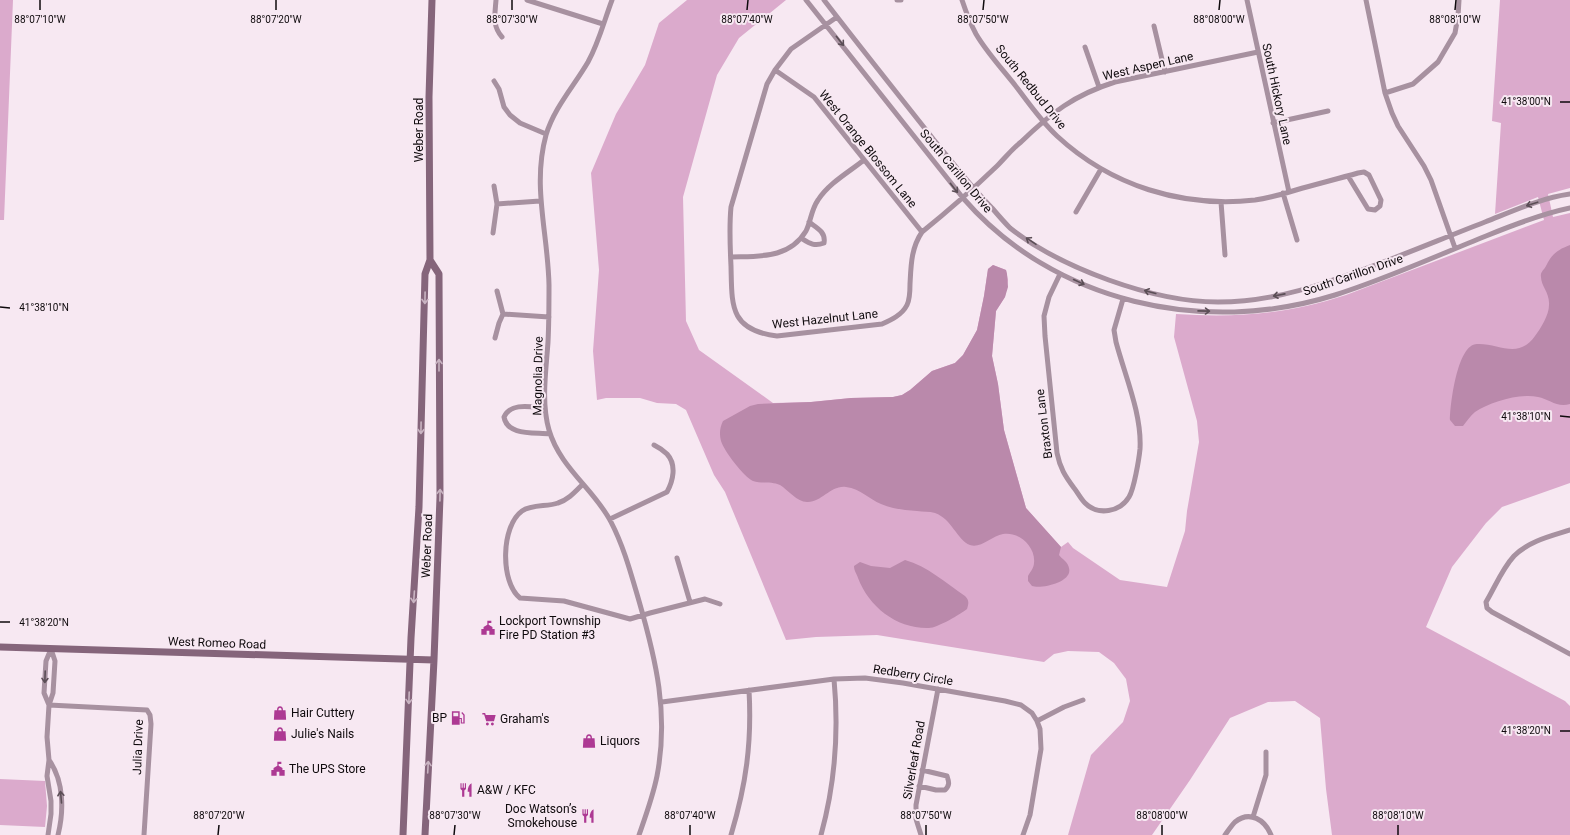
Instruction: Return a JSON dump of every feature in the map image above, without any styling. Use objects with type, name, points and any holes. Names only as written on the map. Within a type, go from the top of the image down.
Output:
[{"type":"main road","name":"Weber Road","points":[[403,835],[410,659],[419,507],[425,274],[430,260],[429,97],[432,0]]},
{"type":"main road","name":"Weber Road","points":[[425,835],[434,660],[440,497],[439,274],[430,260]]},
{"type":"main road","name":"West Romeo Road","points":[[0,647],[434,660]]},
{"type":"street","points":[[496,0],[494,20],[496,28],[502,37]]},
{"type":"street","points":[[527,0],[603,24]]},
{"type":"street","name":"Magnolia Drive","points":[[612,0],[597,44],[587,64],[554,114],[546,134],[542,155],[540,201],[549,280],[545,408],[550,434],[564,460],[610,519],[627,560],[643,614],[659,679],[662,702],[662,727],[658,773],[653,794],[639,835]]},
{"type":"street","name":"South Carillon Drive","points":[[806,0],[979,217],[1005,239],[1034,259],[1060,274],[1123,299],[1148,305],[1192,311],[1220,312],[1265,309],[1302,304],[1334,295],[1529,219],[1570,208]]},
{"type":"street","name":"South Carillon Drive","points":[[824,0],[973,188],[1010,227],[1048,253],[1096,275],[1154,293],[1193,300],[1217,302],[1248,300],[1282,295],[1334,280],[1379,264],[1526,206],[1558,196],[1570,194]]},
{"type":"street","name":"South Redbud Drive","points":[[962,0],[967,16],[976,35],[1043,122],[1075,152],[1101,169],[1120,179],[1145,190],[1172,197],[1221,202],[1257,200],[1286,193],[1348,176],[1364,172],[1369,175],[1381,200],[1380,206],[1375,210],[1368,209],[1348,176]]},
{"type":"street","name":"South Hickory Lane","points":[[1247,0],[1297,240]]},
{"type":"street","points":[[1366,0],[1386,94],[1392,113],[1398,126],[1417,154],[1431,180],[1455,248]]},
{"type":"street","points":[[1386,94],[1413,84],[1438,62],[1455,33],[1459,0]]},
{"type":"street","name":"West Hazelnut Lane","points":[[837,17],[791,49],[774,70],[767,84],[731,207],[729,225],[732,301],[737,315],[744,325],[755,332],[777,336],[882,324],[892,320],[908,305],[914,250],[917,239],[922,232],[963,198]]},
{"type":"street","points":[[1154,26],[1165,72]]},
{"type":"street","points":[[1085,47],[1099,88]]},
{"type":"street","name":"West Aspen Lane","points":[[963,198],[1043,122],[1074,99],[1115,82],[1258,52]]},
{"type":"street","name":"West Orange Blossom Lane","points":[[774,70],[814,97],[922,232]]},
{"type":"street","points":[[494,80],[499,89],[504,107],[510,115],[520,123],[546,134]]},
{"type":"street","points":[[1273,123],[1328,111]]},
{"type":"street","points":[[731,257],[772,255],[781,252],[801,238],[806,230],[812,209],[818,199],[828,188],[864,160]]},
{"type":"street","points":[[1076,212],[1101,169]]},
{"type":"street","points":[[493,233],[497,204],[494,186]]},
{"type":"street","points":[[497,204],[540,201]]},
{"type":"street","points":[[1221,202],[1225,256]]},
{"type":"street","points":[[801,238],[812,245],[818,246],[824,243],[824,235],[821,230],[809,222]]},
{"type":"street","name":"Braxton Lane","points":[[1060,274],[1049,297],[1044,316],[1057,453],[1060,467],[1085,503],[1099,511],[1115,510],[1130,497],[1140,450],[1138,417],[1116,342],[1114,330],[1123,299]]},
{"type":"street","points":[[495,338],[503,314],[497,291]]},
{"type":"street","points":[[503,314],[549,317]]},
{"type":"street","points":[[545,408],[510,408],[504,417],[508,426],[513,430],[550,434]]},
{"type":"street","points":[[610,519],[667,492],[673,477],[673,467],[667,454],[654,445]]},
{"type":"street","points":[[582,485],[567,499],[558,503],[523,510],[516,516],[511,528],[505,553],[506,568],[511,587],[515,594],[520,598],[564,601],[630,619],[643,614],[690,602],[705,600],[720,604]]},
{"type":"street","points":[[1570,530],[1540,540],[1525,547],[1514,557],[1504,570],[1486,602],[1488,608],[1492,612],[1570,654]]},
{"type":"street","points":[[677,558],[690,602]]},
{"type":"street","points":[[49,705],[44,693],[46,661],[51,649]]},
{"type":"street","points":[[48,835],[51,814],[51,798],[47,776],[49,760],[47,737],[49,705],[54,693],[55,661],[51,649]]},
{"type":"street","name":"Redberry Circle","points":[[662,702],[834,679],[865,678],[1005,700],[1021,705],[1032,713],[1037,721]]},
{"type":"street","points":[[821,835],[834,773],[837,720],[834,679]]},
{"type":"street","name":"Silverleaf Road","points":[[921,835],[916,819],[916,805],[938,689]]},
{"type":"street","points":[[731,835],[744,787],[748,762],[750,734],[749,690]]},
{"type":"street","points":[[1023,835],[1030,815],[1041,749],[1040,729],[1037,721],[1064,707],[1083,700]]},
{"type":"street","name":"Julia Drive","points":[[49,705],[147,710],[150,715],[151,724],[144,835]]},
{"type":"street","points":[[1253,816],[1266,775],[1266,752]]},
{"type":"street","points":[[49,760],[56,770],[61,793],[62,814],[58,835]]},
{"type":"street","points":[[919,786],[936,790],[945,790],[948,787],[949,782],[947,776],[922,770]]},
{"type":"street","points":[[1225,835],[1234,823],[1240,818],[1246,816],[1253,816],[1263,822],[1271,835]]},
{"type":"shaded area","points":[[0,0],[13,0],[4,220],[0,220]]},
{"type":"shaded area","points":[[687,0],[786,0],[739,38],[717,75],[683,197],[686,321],[699,350],[773,403],[893,397],[902,395],[932,371],[955,363],[963,355],[977,330],[988,269],[993,265],[1006,270],[1008,280],[1005,297],[996,311],[992,356],[998,384],[1004,430],[1026,508],[1061,547],[1068,542],[1073,548],[1120,580],[1167,587],[1185,531],[1199,442],[1197,421],[1174,337],[1176,314],[1241,315],[1303,307],[1346,295],[1544,220],[1538,197],[1495,214],[1501,123],[1492,121],[1500,0],[1570,0],[1570,188],[1548,194],[1553,217],[1570,213],[1570,483],[1502,507],[1486,523],[1452,567],[1426,627],[1565,701],[1570,706],[1570,835],[1332,835],[1326,789],[1320,718],[1295,701],[1268,702],[1230,718],[1152,835],[1068,835],[1091,755],[1123,722],[1130,701],[1126,679],[1114,663],[1099,652],[1068,651],[1054,654],[1044,662],[877,635],[816,637],[786,640],[725,492],[714,475],[686,410],[676,404],[657,403],[640,398],[606,398],[597,400],[593,351],[599,270],[591,173],[616,114],[645,65],[659,23]]},
{"type":"shaded area","points":[[1570,245],[1570,404],[1561,405],[1542,398],[1531,396],[1514,397],[1481,408],[1470,417],[1463,426],[1455,426],[1450,420],[1451,402],[1456,377],[1464,354],[1470,347],[1477,344],[1515,349],[1529,343],[1542,325],[1549,309],[1547,293],[1541,280],[1542,272],[1550,258],[1555,253]]},
{"type":"shaded area","points":[[993,265],[1006,270],[1008,287],[1005,297],[996,311],[992,356],[998,384],[1004,430],[1026,508],[1061,547],[1059,555],[1066,562],[1069,568],[1069,573],[1062,581],[1037,587],[1032,586],[1028,581],[1028,576],[1034,565],[1032,551],[1025,541],[1015,535],[1003,534],[982,544],[974,546],[970,545],[961,539],[946,520],[935,513],[903,510],[885,506],[861,492],[846,487],[836,488],[818,499],[804,502],[780,485],[753,481],[749,479],[726,451],[721,441],[720,433],[723,421],[750,406],[758,404],[811,402],[851,398],[893,397],[902,395],[910,390],[932,371],[955,363],[963,355],[977,330],[988,269]]},
{"type":"shaded area","points":[[905,560],[921,566],[965,596],[968,602],[967,609],[943,623],[929,628],[906,625],[895,620],[877,607],[863,589],[854,566],[860,562],[871,566],[890,568]]},
{"type":"shaded area","points":[[0,779],[45,781],[47,806],[45,827],[0,825]]},
{"type":"place","name":"Lockport Township Fire PD Station #3","points":[[488,628]]},
{"type":"place","name":"Hair Cuttery","points":[[280,713]]},
{"type":"place","name":"BP","points":[[458,718]]},
{"type":"place","name":"Graham's","points":[[489,719]]},
{"type":"place","name":"Julie's Nails","points":[[280,734]]},
{"type":"place","name":"Liquors","points":[[589,741]]},
{"type":"place","name":"The UPS Store","points":[[278,769]]},
{"type":"place","name":"A&W / KFC","points":[[466,790]]},
{"type":"place","name":"Doc Watson’s Smokehouse","points":[[588,816]]}]
